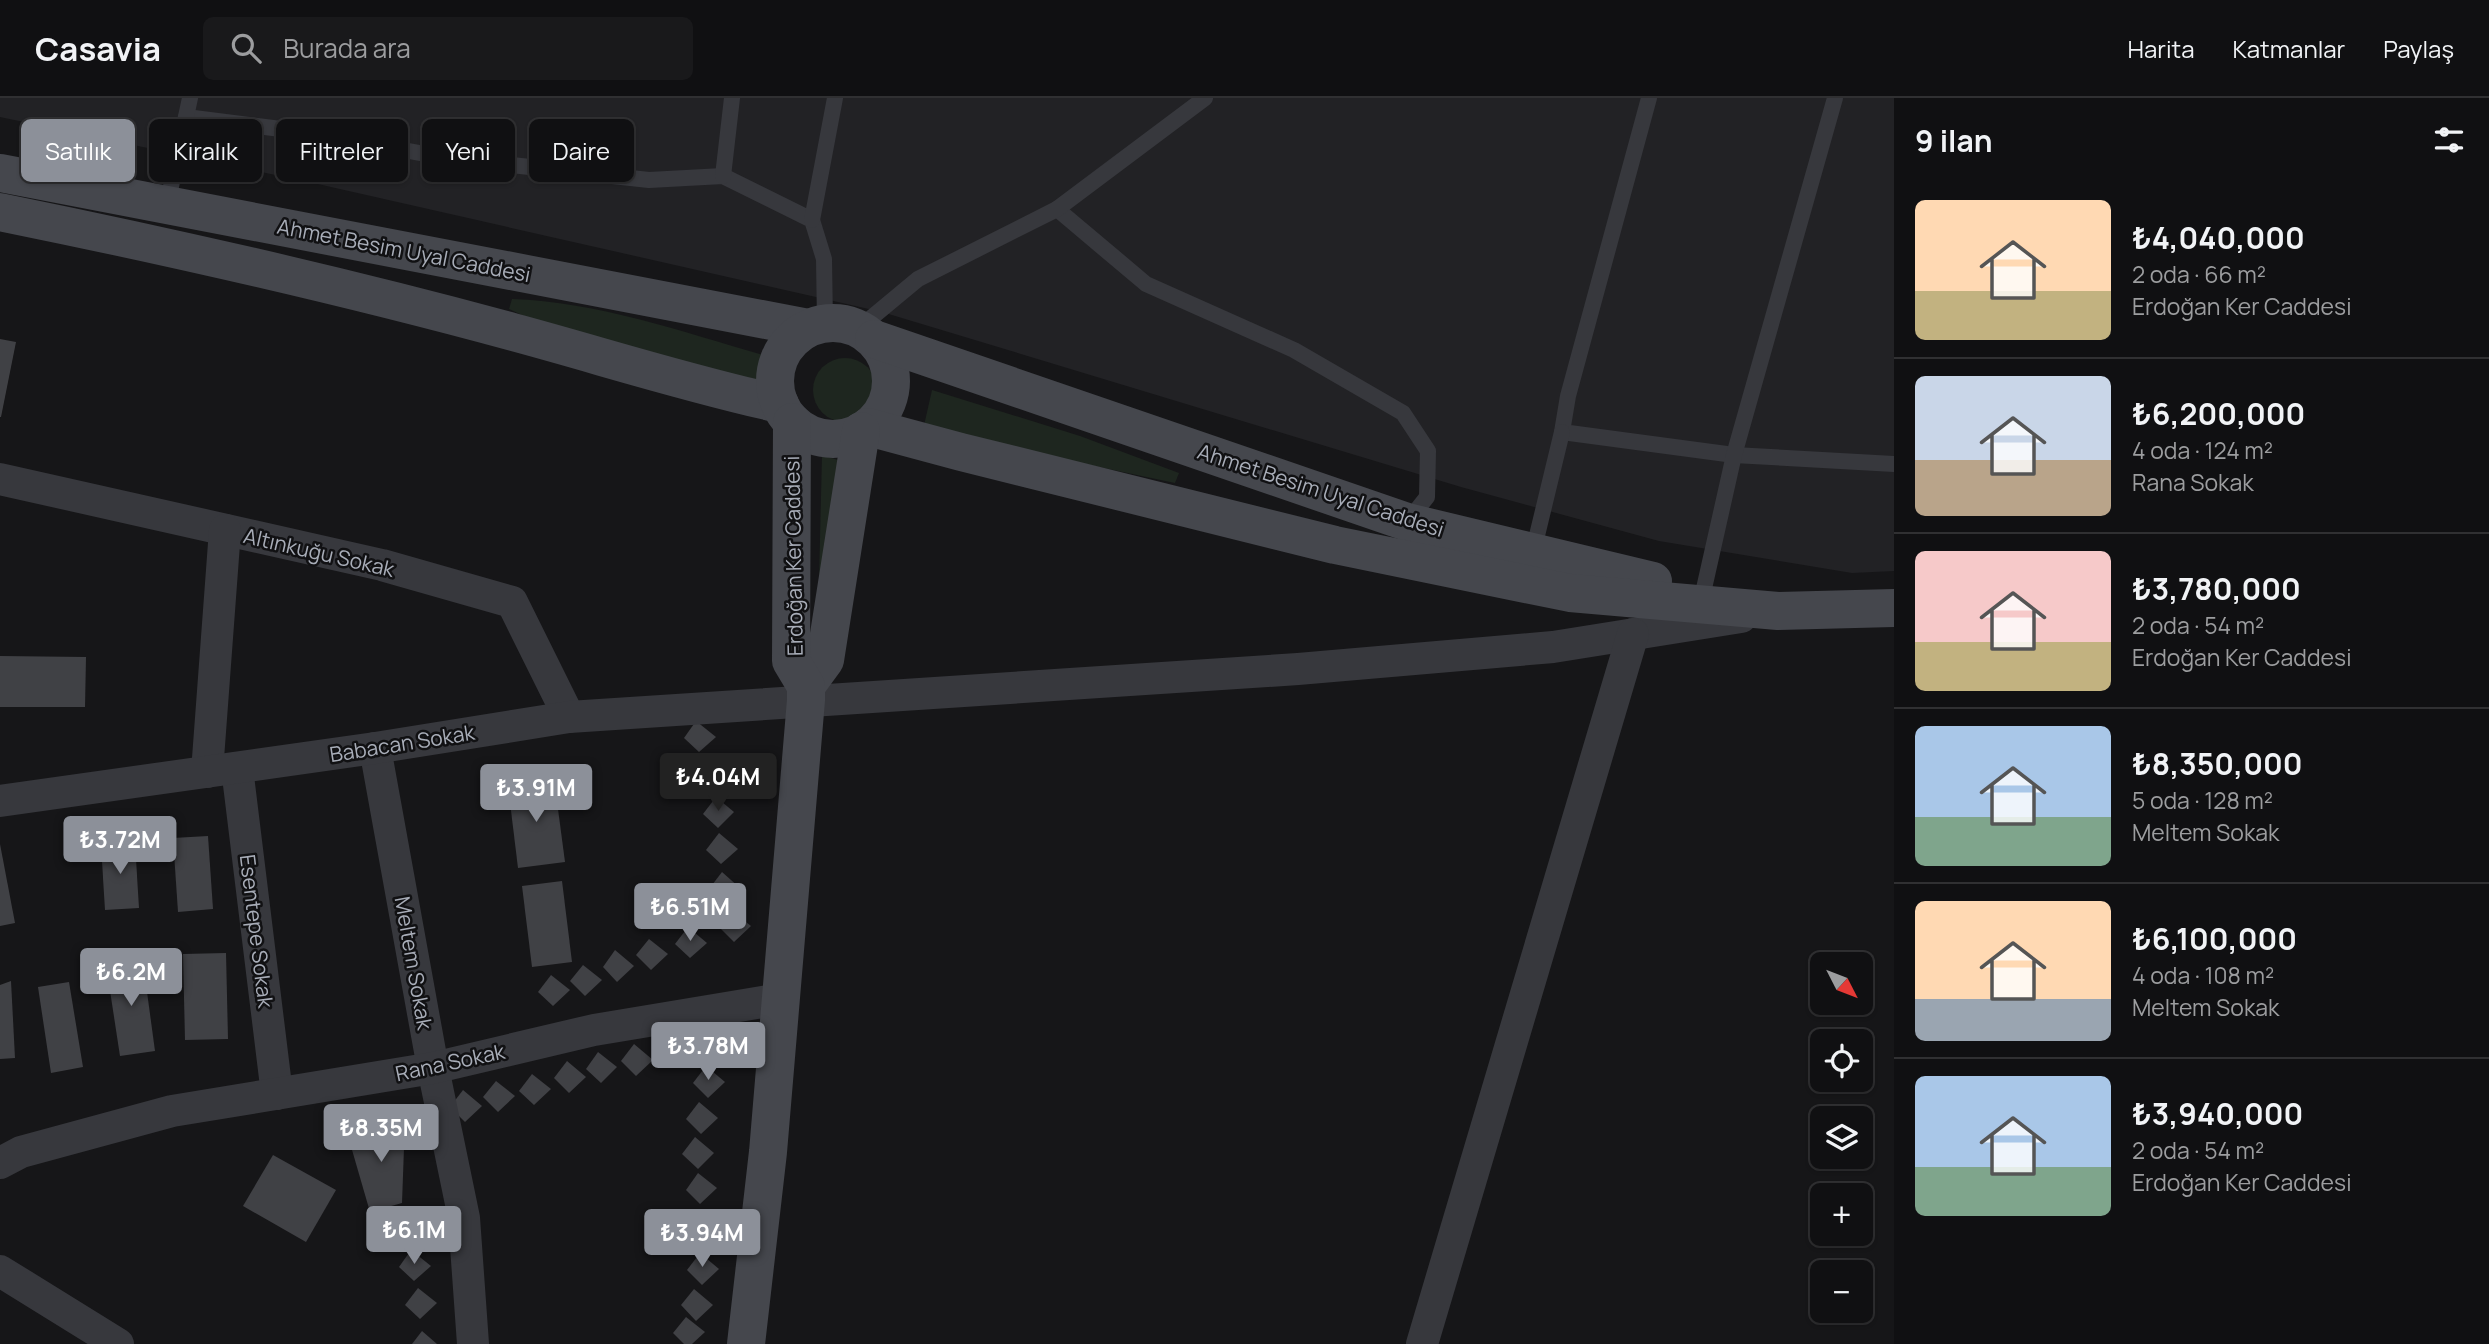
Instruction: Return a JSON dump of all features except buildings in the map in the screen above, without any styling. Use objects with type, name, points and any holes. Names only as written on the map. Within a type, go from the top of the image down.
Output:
[{"type":"main road","name":"Ahmet Besim Uyal Caddesi","points":[[0,173],[842,330],[1407,522],[1778,611]]},
{"type":"main road","points":[[0,212],[147,242],[499,328],[786,413]]},
{"type":"main road","points":[[842,330],[884,352],[891,384],[888,400],[880,415],[864,429],[844,438],[825,438],[807,433],[786,413],[775,387],[776,369],[783,352],[794,338],[842,330]]},
{"type":"main road","name":"Erdoğan Ker Caddesi","points":[[786,413],[791,661],[806,693]]},
{"type":"main road","name":"Ahmet Besim Uyal Caddesi","points":[[864,429],[1321,542],[1570,593],[1778,611],[1894,608]]},
{"type":"main road","name":"Erdoğan Ker Caddesi","points":[[746,1344],[768,1153],[806,693],[825,660],[864,429]]},
{"type":"street","name":"Altınkuğu Sokak","points":[[0,479],[382,565],[512,602],[569,717]]},
{"type":"street","name":"Esentepe Sokak","points":[[225,530],[222,770],[277,1094]]},
{"type":"street","name":"Babacan Sokak","points":[[0,801],[375,748],[569,717],[806,693],[1324,666],[1553,647],[1778,611]]},
{"type":"street","points":[[1422,1344],[1633,634]]},
{"type":"street","name":"Meltem Sokak","points":[[375,748],[433,1068],[464,1217],[473,1344]]},
{"type":"street","name":"Rana Sokak","points":[[0,1163],[21,1152],[172,1111],[433,1068],[594,1030],[780,999]]},
{"type":"street","points":[[0,1271],[118,1344]]},
{"type":"lane","points":[[167,205],[190,98]]},
{"type":"lane","points":[[723,176],[732,98]]},
{"type":"lane","points":[[835,98],[812,220],[842,330],[918,279],[1057,209],[1205,98]]},
{"type":"lane","points":[[1533,552],[1568,396],[1649,98]]},
{"type":"lane","points":[[1703,593],[1734,455],[1835,98]]},
{"type":"lane","points":[[186,117],[304,132],[447,158],[649,180],[723,176],[812,220]]},
{"type":"lane","points":[[1057,209],[1146,284],[1294,350],[1403,413],[1428,451],[1427,496],[1407,522]]},
{"type":"lane","points":[[1562,432],[1734,455],[1894,464]]},
{"type":"shaded area","points":[[0,98],[1894,98],[1894,571],[1852,573],[1659,541],[1461,487],[882,312],[309,182],[408,182],[408,119],[276,119],[276,175],[262,172],[262,119],[149,119],[149,148],[135,145],[135,119],[21,119],[21,121],[0,117]]},
{"type":"shaded area","points":[[512,299],[545,301],[610,312],[770,357],[763,392],[533,320],[509,309]]},
{"type":"shaded area","points":[[839,358],[851,358],[868,367],[875,378],[875,402],[868,413],[851,422],[839,422],[827,417],[818,408],[813,396],[813,384],[818,372],[827,363]]},
{"type":"shaded area","points":[[932,390],[1080,436],[1179,473],[1175,483],[923,430]]},
{"type":"shaded area","points":[[822,455],[860,467],[817,665]]}]
